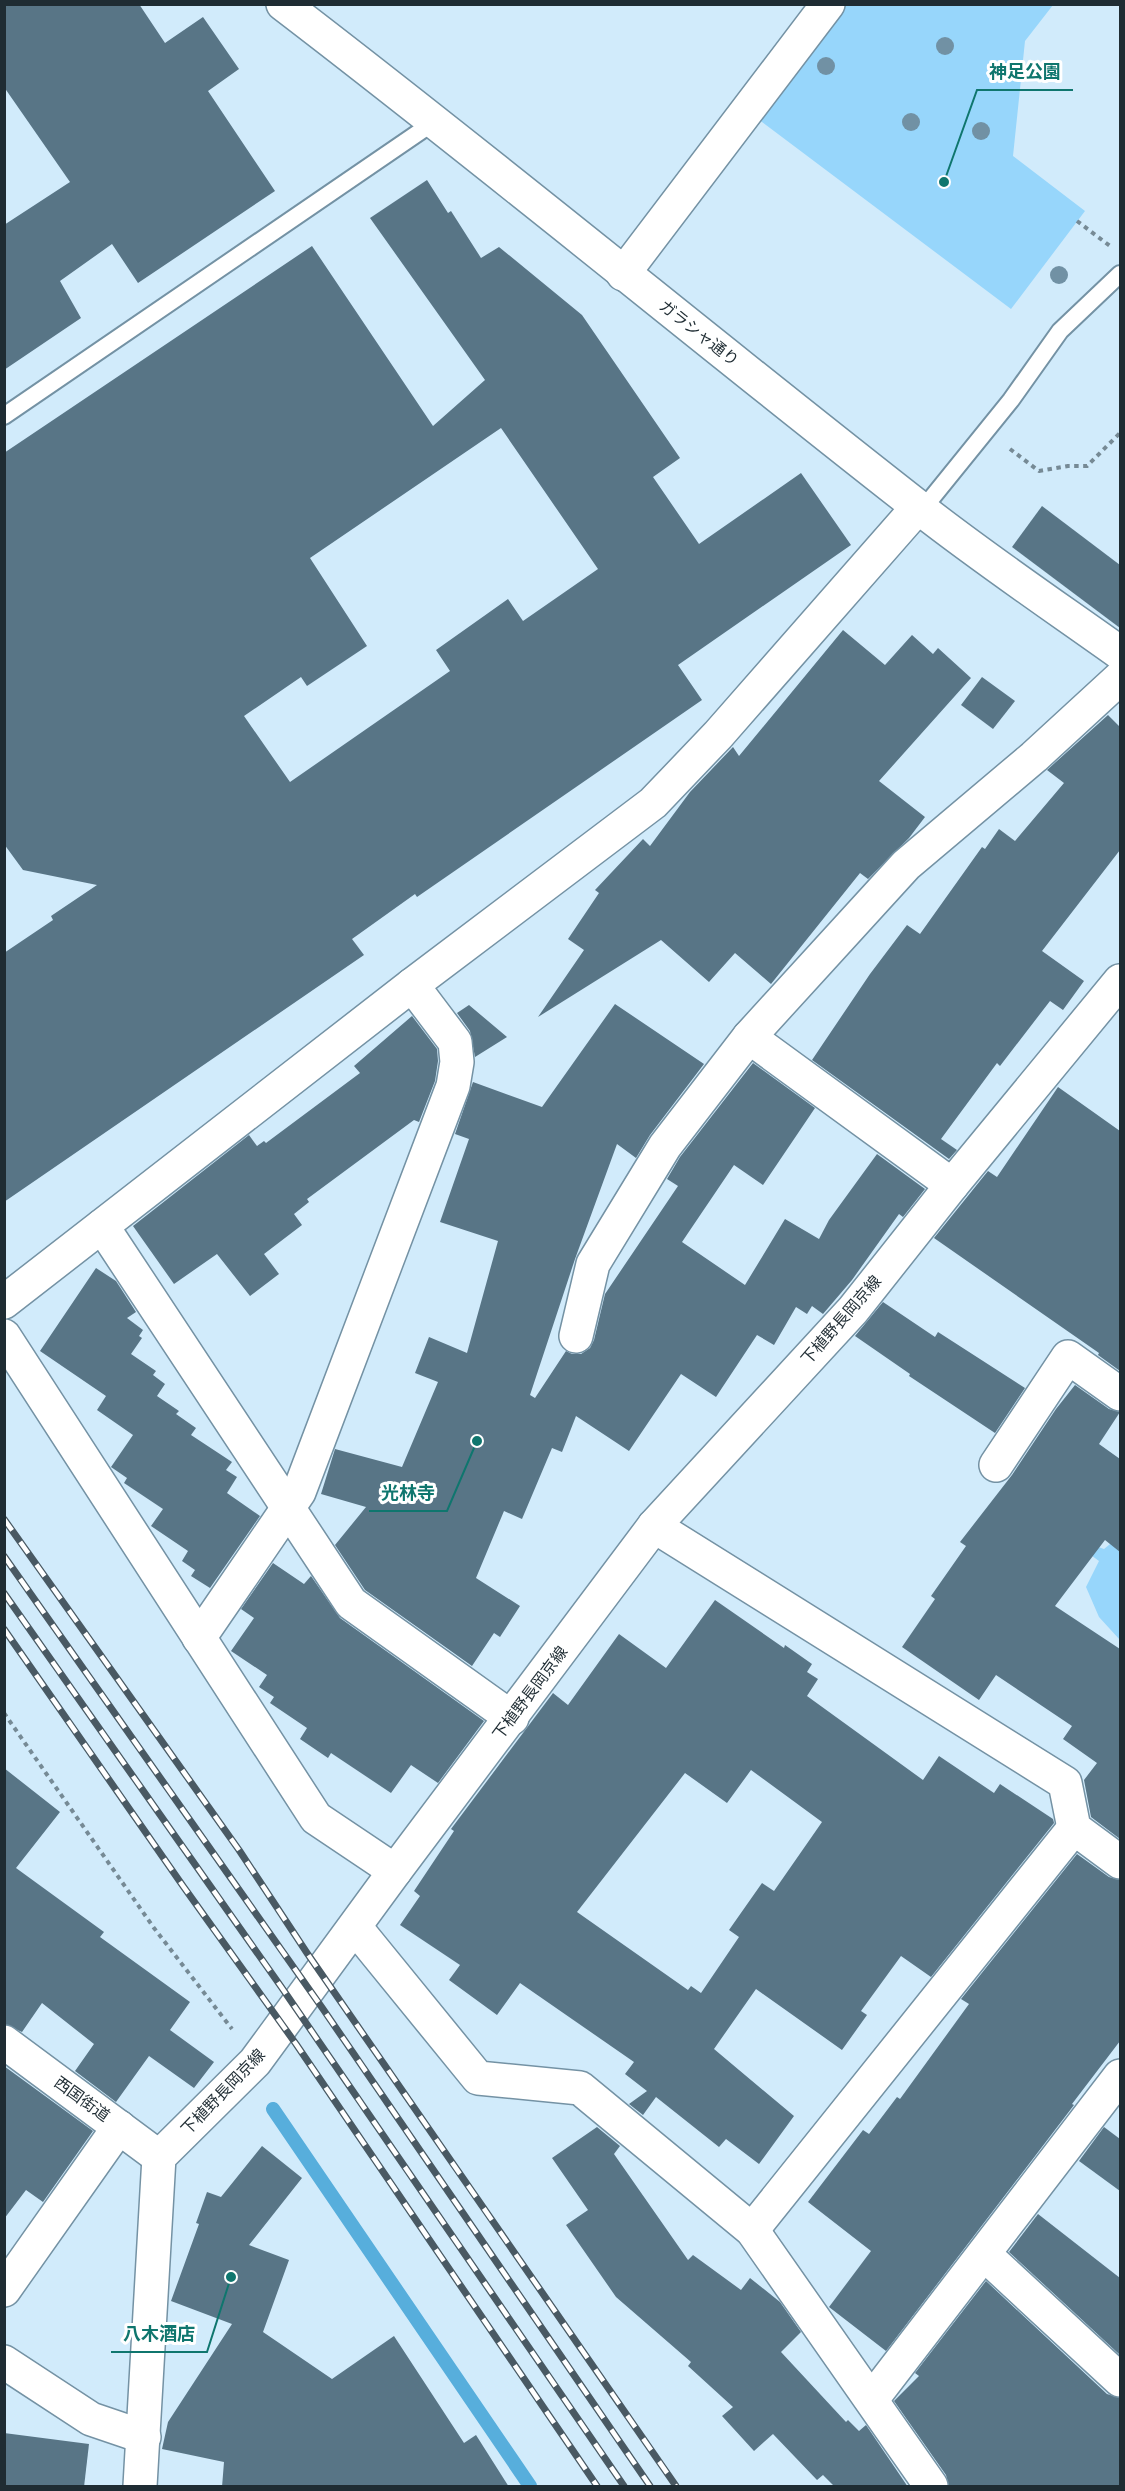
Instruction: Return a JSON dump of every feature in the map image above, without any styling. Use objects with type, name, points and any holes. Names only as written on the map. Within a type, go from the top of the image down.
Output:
[{"type":"street","name":"ガラシャ通り","points":[[283,4],[920,509],[1120,653]]},
{"type":"street","points":[[624,274],[828,4]]},
{"type":"street","points":[[4,1302],[412,985],[652,803],[718,735],[920,509]]},
{"type":"street","points":[[576,1336],[593,1264],[665,1146],[749,1037],[906,865],[1034,757],[1120,678]]},
{"type":"street","name":"下植野長岡京線","points":[[159,2157],[255,2062],[654,1526],[853,1310],[952,1185],[1120,981]]},
{"type":"street","points":[[199,1638],[299,1492],[453,1086],[457,1062],[454,1042],[412,985]]},
{"type":"street","points":[[749,1037],[952,1185]]},
{"type":"street","points":[[102,1226],[351,1603],[512,1718]]},
{"type":"street","points":[[4,1336],[316,1818],[395,1871]]},
{"type":"street","points":[[996,1465],[1068,1357],[1120,1394]]},
{"type":"street","points":[[654,1526],[1065,1783],[1074,1828],[1120,1862]]},
{"type":"street","points":[[752,2230],[1074,1828]]},
{"type":"street","points":[[355,1927],[478,2078],[580,2088],[752,2230],[872,2399],[931,2487]]},
{"type":"street","name":"西国街道","points":[[4,2042],[159,2157]]},
{"type":"street","points":[[872,2399],[1120,2076]]},
{"type":"street","points":[[4,2290],[119,2127]]},
{"type":"street","points":[[140,2487],[159,2157]]},
{"type":"street","points":[[984,2254],[1120,2380]]},
{"type":"street","points":[[4,2361],[91,2419],[144,2437]]},
{"type":"lane","points":[[4,416],[434,122]]},
{"type":"lane","points":[[920,509],[1011,400],[1060,331],[1120,274]]},
{"type":"path","points":[[1077,221],[1119,252]]},
{"type":"path","points":[[1006,447],[1039,471],[1068,466],[1087,466],[1120,433]]},
{"type":"path","points":[[4,1713],[154,1928],[238,2038]]},
{"type":"shaded area","points":[[843,5],[1053,5],[1025,41],[1013,156],[1085,211],[1011,309],[758,119]]},
{"type":"shaded area","points":[[1120,1536],[1120,1640],[1099,1617],[1086,1587],[1099,1561],[1080,1547],[1087,1543],[1104,1549]]},
{"type":"building","points":[[4,4],[139,4],[165,43],[203,17],[239,69],[208,91],[275,191],[138,283],[112,244],[60,281],[81,318],[4,370],[4,225],[70,182],[4,87]]},
{"type":"building","points":[[427,180],[448,213],[451,211],[481,258],[499,247],[582,315],[680,458],[653,477],[699,544],[801,473],[851,545],[678,665],[702,700],[417,897],[415,894],[352,939],[364,955],[4,1202],[4,953],[53,920],[51,916],[97,885],[23,870],[4,844],[4,453],[312,246],[433,426],[485,380],[370,218]],"holes":[[[501,428],[598,569],[523,621],[508,599],[436,650],[450,671],[290,782],[244,716],[301,677],[307,686],[367,646],[310,558]]]},
{"type":"building","points":[[1042,506],[1120,565],[1120,628],[1012,547]]},
{"type":"building","points":[[843,630],[885,665],[912,635],[933,654],[938,648],[971,678],[879,781],[925,817],[909,838],[868,879],[860,873],[771,984],[735,953],[709,982],[661,940],[538,1017],[584,950],[568,939],[599,893],[595,890],[643,839],[650,846],[690,792],[733,747],[739,756]]},
{"type":"building","points":[[982,677],[1015,701],[993,729],[961,705]]},
{"type":"building","points":[[1108,715],[1120,727],[1120,850],[1042,951],[1084,981],[1063,1010],[1050,1001],[1000,1066],[997,1063],[941,1139],[957,1150],[949,1159],[812,1060],[870,974],[907,925],[920,934],[982,847],[985,849],[999,829],[1015,841],[1064,783],[1047,770]]},
{"type":"building","points":[[615,1004],[704,1064],[650,1135],[636,1158],[617,1144],[575,1259],[530,1395],[535,1398],[566,1351],[581,1354],[590,1348],[605,1294],[678,1186],[667,1179],[680,1157],[753,1063],[815,1108],[763,1185],[734,1165],[682,1242],[745,1285],[785,1219],[819,1239],[829,1220],[877,1154],[925,1189],[903,1217],[899,1214],[852,1280],[823,1314],[812,1306],[807,1314],[796,1307],[774,1345],[757,1335],[716,1397],[681,1374],[629,1451],[576,1416],[562,1452],[552,1448],[522,1519],[504,1511],[476,1578],[520,1606],[500,1637],[494,1633],[472,1666],[365,1590],[335,1545],[366,1507],[321,1494],[335,1449],[402,1467],[438,1382],[415,1373],[429,1337],[467,1353],[498,1241],[440,1222],[469,1139],[455,1134],[473,1082],[542,1107]]},
{"type":"building","points":[[469,1005],[507,1037],[475,1057],[470,1031],[457,1013]]},
{"type":"building","points":[[412,1016],[437,1049],[438,1061],[435,1081],[419,1122],[414,1120],[307,1199],[309,1202],[294,1214],[302,1225],[264,1254],[279,1274],[250,1296],[217,1254],[174,1284],[133,1226],[249,1135],[257,1146],[264,1141],[266,1143],[360,1073],[354,1066]]},
{"type":"building","points":[[1058,1087],[1120,1131],[1120,1371],[1098,1355],[1099,1353],[934,1238],[988,1171],[997,1177]]},
{"type":"building","points":[[96,1268],[116,1281],[136,1312],[127,1318],[143,1330],[139,1336],[142,1338],[131,1354],[156,1371],[153,1375],[165,1384],[157,1396],[179,1411],[176,1414],[196,1428],[191,1435],[232,1462],[226,1470],[237,1477],[227,1493],[260,1516],[210,1588],[191,1576],[195,1570],[182,1561],[188,1551],[151,1526],[163,1509],[124,1483],[127,1478],[111,1467],[133,1435],[97,1410],[106,1396],[40,1351]]},
{"type":"building","points":[[883,1302],[935,1337],[938,1332],[1025,1388],[995,1433],[909,1376],[910,1374],[855,1336]]},
{"type":"building","points":[[1075,1385],[1109,1409],[1120,1412],[1099,1444],[1120,1459],[1120,1552],[1105,1540],[1055,1606],[1120,1649],[1120,1839],[1091,1817],[1084,1780],[1097,1763],[1063,1739],[1072,1726],[996,1675],[979,1700],[902,1647],[935,1599],[931,1596],[966,1546],[960,1542],[1012,1475],[1056,1409]]},
{"type":"building","points":[[273,1563],[304,1584],[311,1576],[340,1618],[484,1721],[438,1783],[411,1765],[391,1793],[331,1753],[328,1758],[300,1739],[307,1728],[270,1703],[274,1697],[259,1687],[267,1675],[231,1651],[254,1618],[241,1609]]},
{"type":"building","points":[[715,1600],[784,1648],[785,1645],[812,1664],[807,1672],[818,1679],[807,1696],[923,1780],[939,1756],[994,1793],[1000,1784],[1053,1819],[1054,1823],[931,1977],[901,1956],[861,2011],[867,2015],[842,2050],[756,1989],[714,2049],[794,2116],[759,2164],[726,2139],[719,2147],[656,2097],[643,2115],[629,2104],[647,2091],[625,2074],[634,2062],[520,1983],[497,2015],[449,1980],[460,1965],[400,1925],[420,1896],[414,1891],[454,1831],[451,1829],[553,1693],[568,1705],[619,1634],[666,1668]],"holes":[[[751,1770],[822,1822],[774,1891],[762,1883],[729,1930],[739,1937],[701,1993],[691,1986],[688,1990],[577,1912],[685,1773],[727,1803]]]},
{"type":"building","points":[[4,1768],[60,1812],[16,1868],[104,1932],[100,1937],[190,2002],[170,2030],[214,2062],[194,2088],[149,2056],[116,2102],[75,2071],[94,2044],[42,2003],[22,2032],[4,2024]]},
{"type":"building","points":[[1077,1854],[1109,1877],[1120,1880],[1120,2041],[1072,2104],[1074,2105],[886,2351],[829,2307],[871,2251],[808,2202],[863,2130],[869,2134],[897,2097],[900,2099],[969,2004],[961,1999]]},
{"type":"building","points":[[4,2066],[93,2131],[43,2202],[26,2190],[4,2219]]},
{"type":"building","points":[[597,2127],[620,2146],[614,2154],[688,2260],[693,2255],[741,2290],[750,2278],[780,2302],[801,2332],[781,2352],[846,2422],[848,2420],[859,2431],[866,2425],[908,2487],[835,2487],[823,2475],[817,2480],[773,2434],[754,2451],[722,2416],[733,2407],[688,2366],[691,2362],[616,2297],[566,2225],[588,2210],[552,2158]]},
{"type":"building","points":[[1104,2127],[1120,2139],[1120,2191],[1079,2161]]},
{"type":"building","points":[[262,2146],[302,2178],[249,2245],[289,2260],[263,2332],[332,2379],[394,2336],[464,2443],[476,2435],[509,2487],[222,2487],[224,2462],[162,2449],[168,2422],[232,2324],[171,2301],[199,2224],[196,2223],[207,2192],[221,2197]]},
{"type":"building","points":[[1038,2214],[1120,2278],[1120,2355],[1009,2252]]},
{"type":"building","points":[[986,2281],[1107,2394],[1120,2398],[1120,2487],[949,2487],[946,2475],[894,2401],[919,2376],[915,2373]]},
{"type":"building","points":[[4,2433],[89,2444],[84,2487],[4,2487]]},
{"type":"waterway","points":[[273,2109],[530,2486]]},
{"type":"railway","points":[[4,1519],[239,1850],[307,1953],[676,2486]]},
{"type":"railway","points":[[4,1556],[323,2009],[650,2486]]},
{"type":"railway","points":[[4,1593],[282,1988],[624,2486]]},
{"type":"railway","points":[[4,1629],[296,2044],[597,2486]]},
{"type":"place","name":"神足公園","points":[[944,182]]},
{"type":"place","name":"光林寺","points":[[477,1441]]},
{"type":"place","name":"八木酒店","points":[[231,2277]]}]
